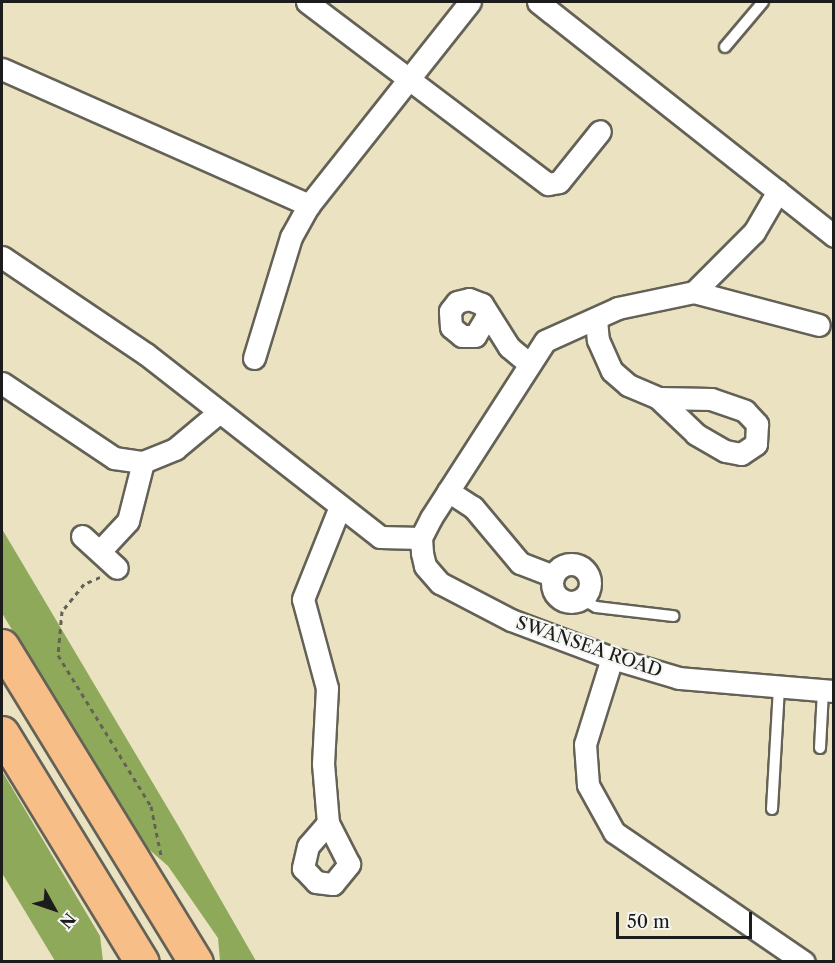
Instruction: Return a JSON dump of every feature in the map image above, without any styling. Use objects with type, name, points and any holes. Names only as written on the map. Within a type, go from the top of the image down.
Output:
[{"type":"main road","points":[[2,646],[196,962]]},
{"type":"main road","points":[[2,733],[142,962]]},
{"type":"street","points":[[307,2],[548,184],[559,182],[600,131]]},
{"type":"street","points":[[254,358],[291,237],[309,205],[470,2]]},
{"type":"street","points":[[538,2],[834,237]]},
{"type":"street","points":[[2,69],[309,205]]},
{"type":"street","points":[[694,292],[754,232],[778,191]]},
{"type":"street","points":[[2,257],[146,354],[339,509],[380,537],[421,538],[528,363],[545,341],[626,306],[694,292],[819,325]]},
{"type":"street","points":[[487,316],[483,330],[462,336],[451,327],[450,311],[458,302],[469,299],[482,304],[487,316],[528,363]]},
{"type":"street","points":[[596,319],[598,340],[612,371],[658,398]]},
{"type":"street","points":[[2,383],[114,458],[143,462],[175,449],[218,413]]},
{"type":"street","points":[[99,551],[128,521],[143,462]]},
{"type":"street","points":[[448,491],[473,507],[520,563],[552,575]]},
{"type":"street","points":[[328,823],[323,764],[327,688],[303,598],[339,509]]},
{"type":"street","points":[[82,536],[117,568]]},
{"type":"street","name":"SWANSEA ROAD","points":[[421,538],[425,566],[440,583],[511,620],[612,658],[679,678],[828,691]]},
{"type":"street","points":[[561,565],[580,565],[590,581],[582,599],[561,599],[551,588],[552,575],[561,565]]},
{"type":"street","points":[[612,658],[585,744],[588,785],[614,832],[804,962]]},
{"type":"lane","points":[[725,47],[763,2]]},
{"type":"lane","points":[[582,599],[596,607],[673,616]]},
{"type":"lane","points":[[772,809],[779,688]]},
{"type":"lane","points":[[820,748],[828,691]]},
{"type":"path","points":[[117,568],[84,585],[62,611],[58,655],[151,806],[164,866]]},
{"type":"green space","points":[[2,529],[256,961],[220,961],[218,938],[168,866],[137,839],[2,613]]},
{"type":"green space","points":[[2,771],[100,936],[103,961],[55,961],[2,873]]}]
